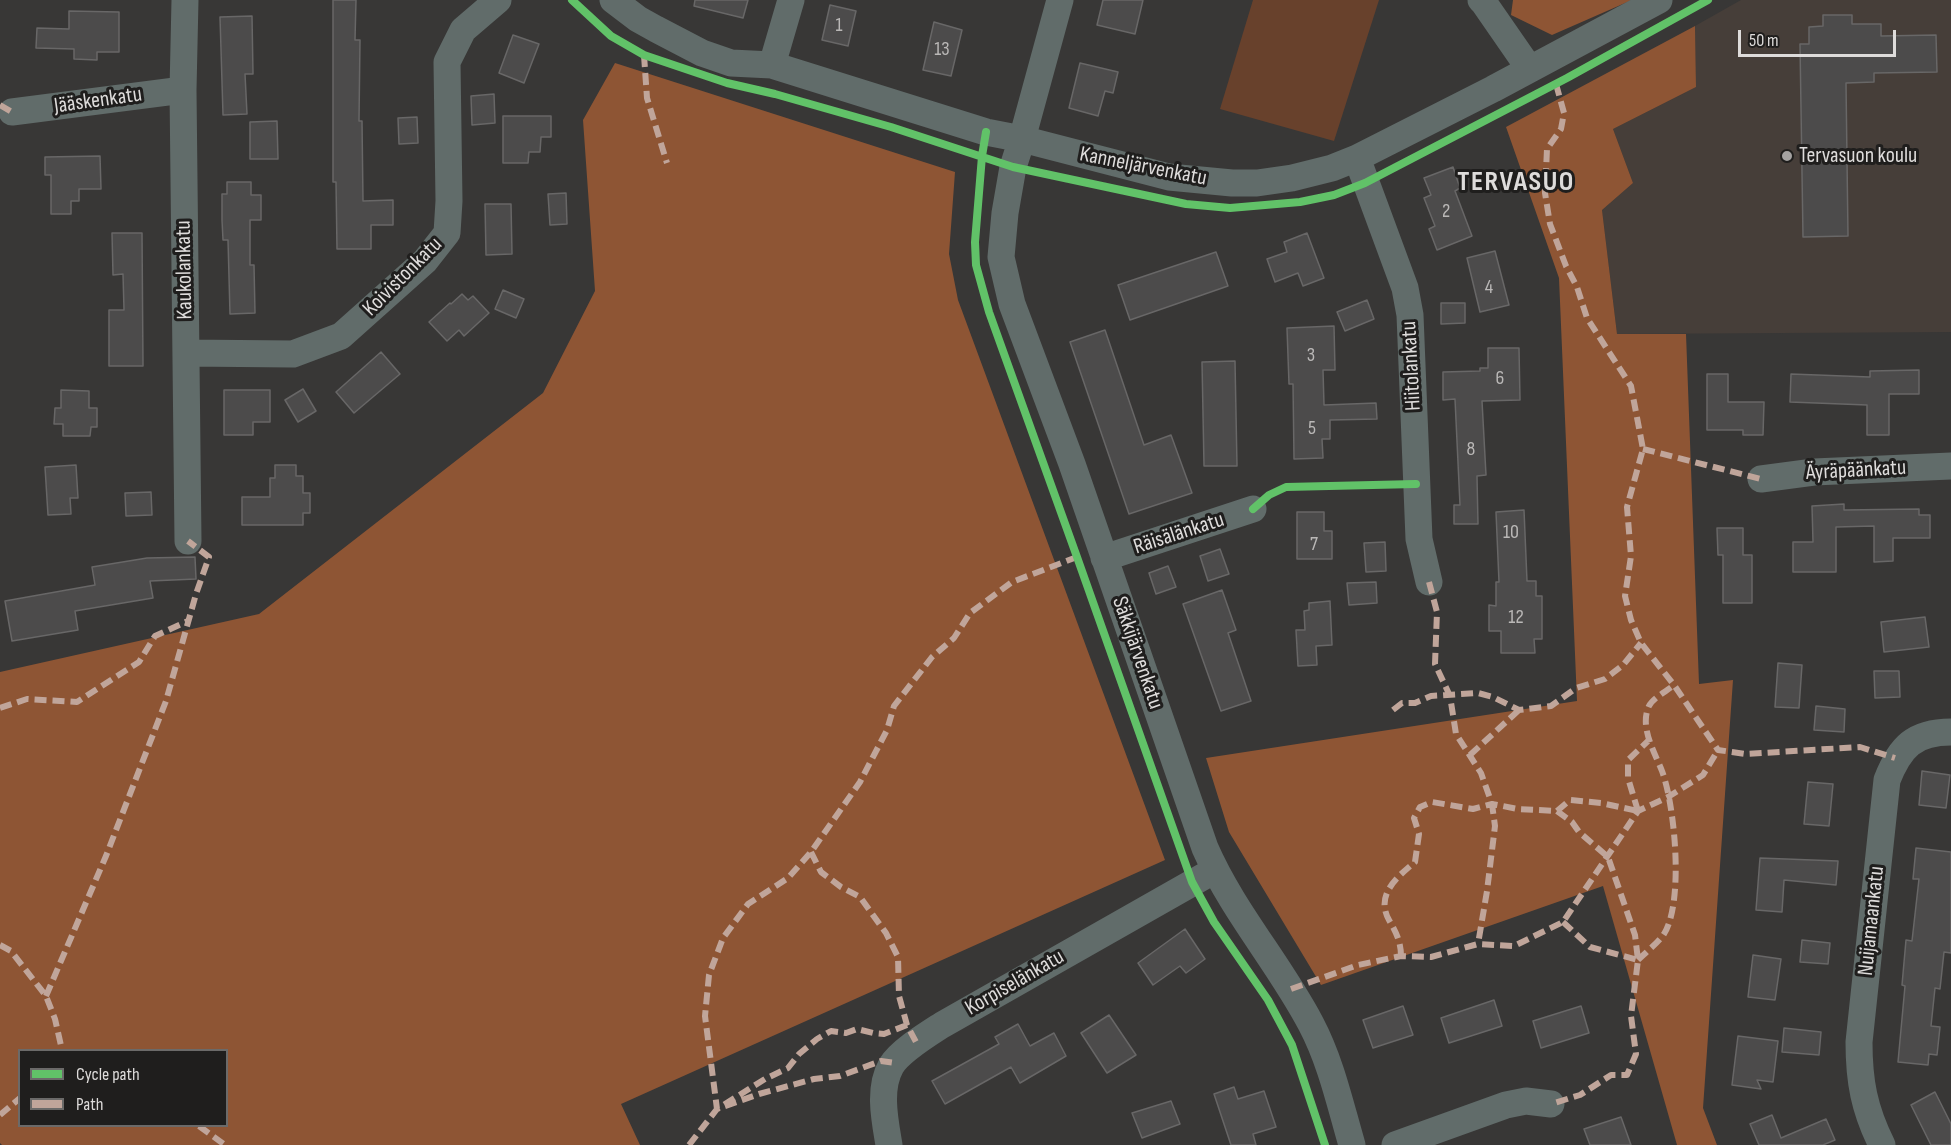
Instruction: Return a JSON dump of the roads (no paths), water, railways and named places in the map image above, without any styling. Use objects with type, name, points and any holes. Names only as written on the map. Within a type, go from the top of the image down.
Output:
[{"type":"street","name":"Kaukolankatu","points":[[184,0],[188,541]]},
{"type":"street","name":"Koivistonkatu","points":[[186,353],[293,354],[341,336],[425,261],[447,233],[449,201],[447,62],[463,30],[498,0]]},
{"type":"street","name":"Kanneljärvenkatu","points":[[613,0],[639,19],[702,53],[731,63],[772,65],[986,132],[1169,177],[1232,183],[1257,183],[1292,178],[1332,168],[1357,158],[1493,89],[1659,0]]},
{"type":"street","points":[[772,65],[791,0]]},
{"type":"street","name":"Säkkijärvenkatu","points":[[1060,0],[1013,167],[1005,213],[1001,256],[1012,304],[1072,464],[1190,805],[1215,870],[1251,932],[1291,989],[1312,1026],[1329,1064],[1352,1145]]},
{"type":"street","points":[[1480,0],[1529,68]]},
{"type":"street","name":"Jääskenkatu","points":[[12,112],[183,90]]},
{"type":"street","name":"Hiitolankatu","points":[[1357,158],[1402,277],[1410,315],[1419,539],[1429,582]]},
{"type":"street","name":"Äyräpäänkatu","points":[[1761,479],[1814,472],[1951,466]]},
{"type":"street","name":"Räisälänkatu","points":[[1104,558],[1253,509]]},
{"type":"street","name":"Nuijamaankatu","points":[[1882,1145],[1866,1110],[1859,1050],[1887,780],[1895,758],[1909,744],[1925,735],[1951,732]]},
{"type":"street","name":"Korpiselänkatu","points":[[890,1145],[884,1100],[886,1083],[891,1066],[916,1042],[1215,870]]},
{"type":"street","points":[[1395,1145],[1506,1105],[1534,1101],[1551,1104]]},
{"type":"place","name":"Tervasuon koulu","points":[[1787,156]]},
{"type":"district","name":"TERVASUO","points":[[1516,183]]}]
